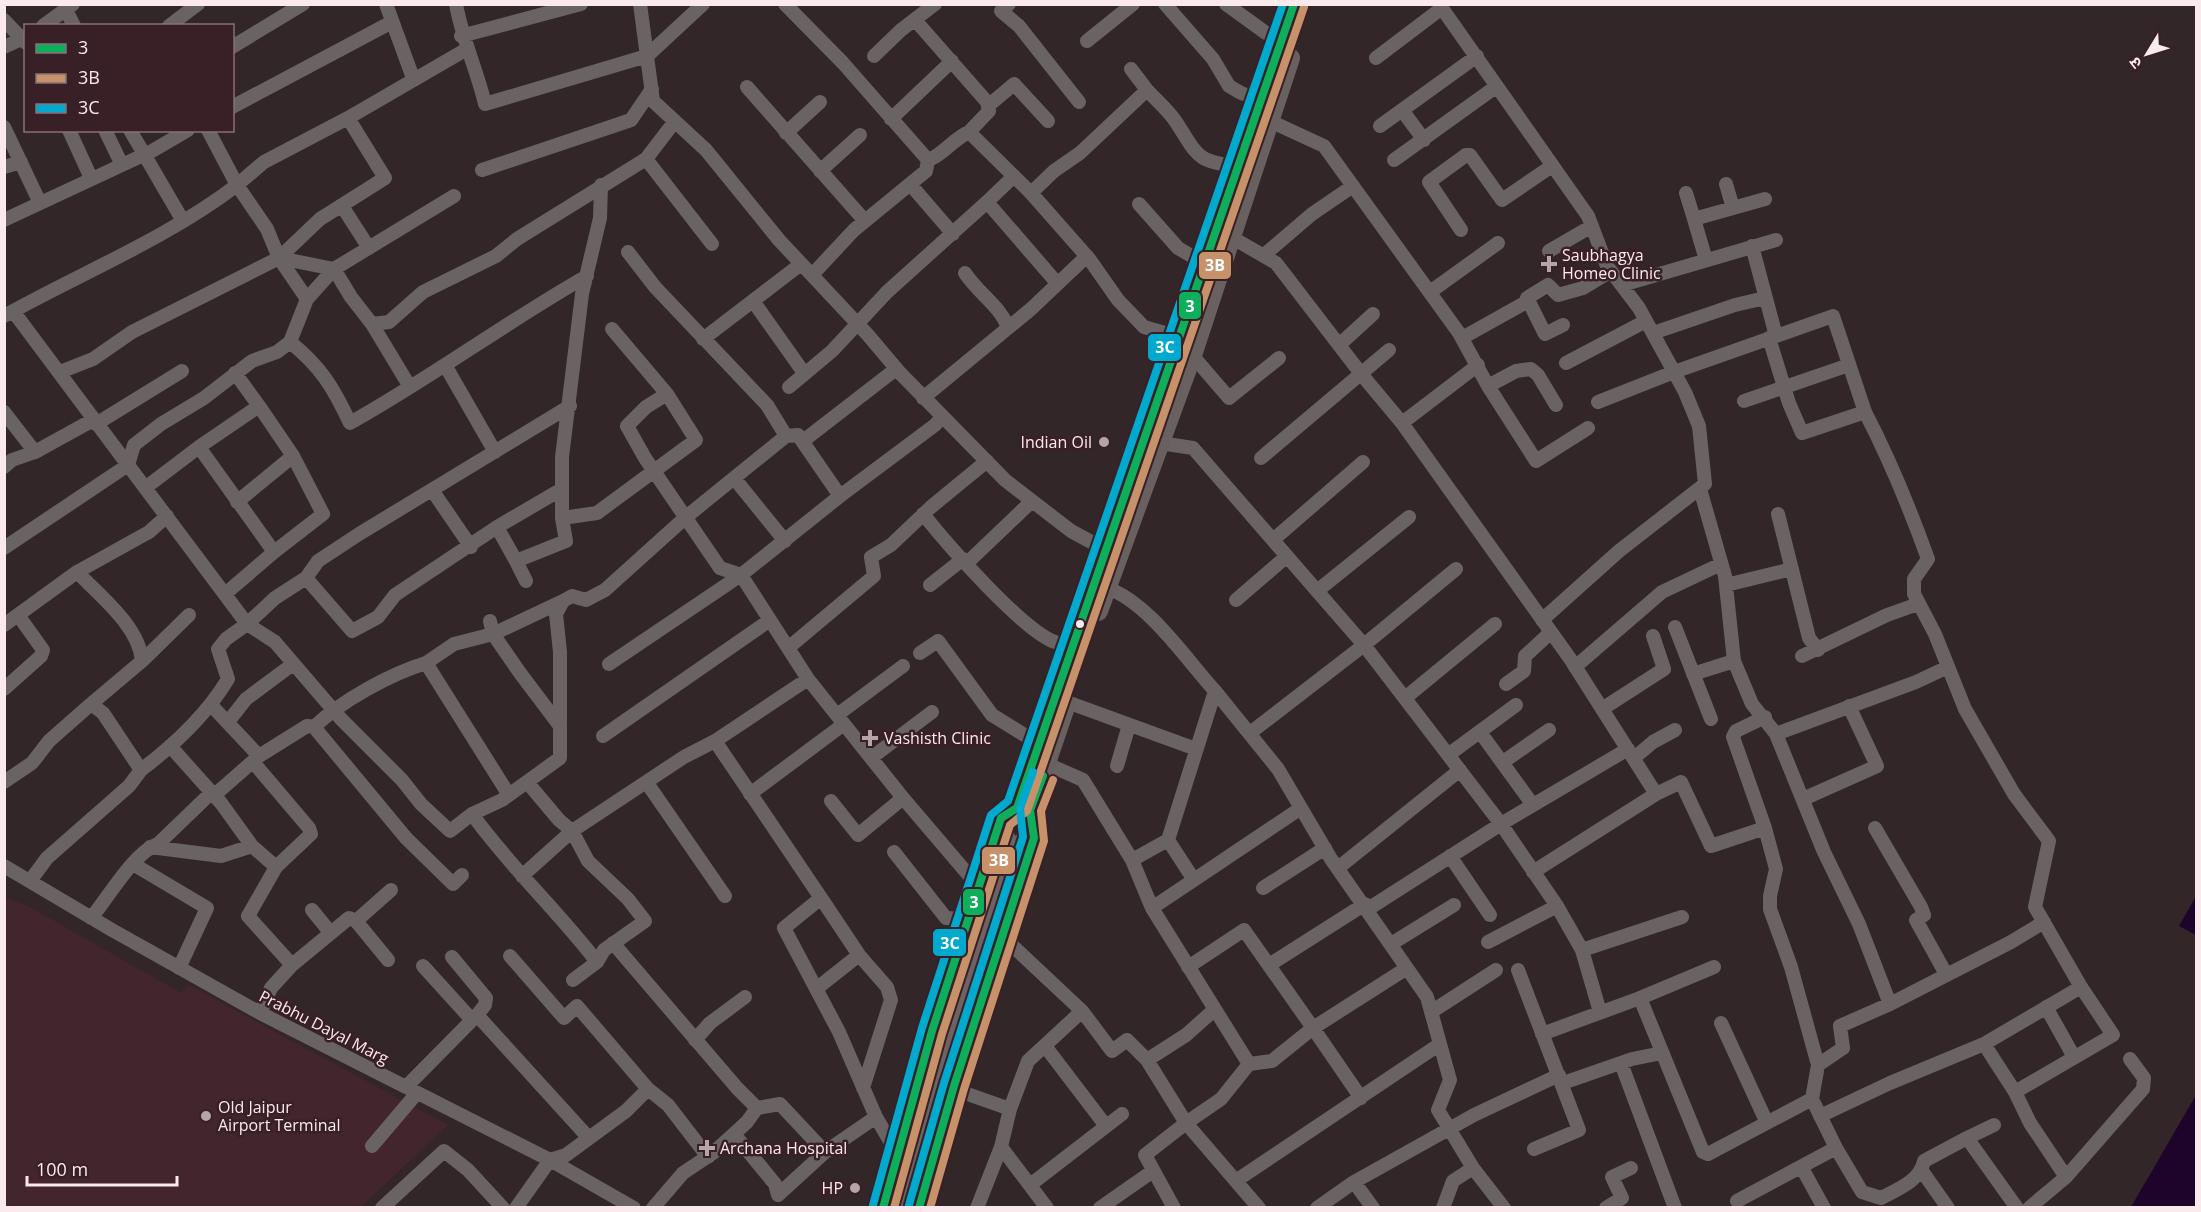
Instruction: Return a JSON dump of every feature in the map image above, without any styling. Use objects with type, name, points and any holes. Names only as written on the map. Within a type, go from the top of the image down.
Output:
[{"type":"highway","points":[[883,1208],[932,1031],[1001,818],[1017,808],[1240,167],[1294,4]]},
{"type":"highway","points":[[919,1208],[954,1086],[1034,838],[1030,810],[1107,588],[1192,355],[1308,4]]},
{"type":"main road","points":[[894,1208],[927,1091],[1014,839],[908,1208]]},
{"type":"street","points":[[172,24],[198,4]]},
{"type":"street","points":[[234,46],[303,4]]},
{"type":"street","points":[[386,4],[413,78]]},
{"type":"street","points":[[456,4],[464,43],[477,70],[485,104],[647,56],[703,4]]},
{"type":"street","points":[[563,601],[556,614],[560,652],[560,758],[509,795],[472,814],[450,831],[421,804],[402,780],[333,709],[276,642],[247,624],[94,422],[60,372],[9,314],[209,206],[264,162],[348,118],[464,43],[581,4]]},
{"type":"street","points":[[640,4],[653,101],[706,150],[801,264],[942,417],[1032,501],[1071,531],[1106,550]]},
{"type":"street","points":[[785,4],[843,63],[928,160]]},
{"type":"street","points":[[874,56],[901,30],[935,4]]},
{"type":"street","points":[[1010,4],[1001,11],[1019,26],[1079,102]]},
{"type":"street","points":[[1087,41],[1133,4]]},
{"type":"street","points":[[1165,4],[1213,59],[1229,86],[1241,93],[1263,100]]},
{"type":"street","points":[[1226,4],[1266,33],[1283,38]]},
{"type":"street","points":[[1376,58],[1441,6],[1588,216],[1611,271],[1650,327],[1699,426],[1705,484],[1619,551],[1542,620]]},
{"type":"street","points":[[48,24],[70,7],[74,24]]},
{"type":"street","points":[[4,20],[24,39]]},
{"type":"street","points":[[915,20],[952,61],[988,106],[989,111],[969,132],[958,137],[934,158],[928,160]]},
{"type":"street","points":[[234,106],[393,22]]},
{"type":"street","points":[[4,47],[24,40]]},
{"type":"street","points":[[1380,126],[1477,56]]},
{"type":"street","points":[[891,119],[952,61]]},
{"type":"street","points":[[1131,69],[1174,120],[1193,152],[1211,163],[1240,167]]},
{"type":"street","points":[[988,106],[1014,84],[1048,121]]},
{"type":"street","points":[[1394,160],[1497,86]]},
{"type":"street","points":[[747,87],[865,221]]},
{"type":"street","points":[[482,170],[631,120],[652,88]]},
{"type":"street","points":[[1031,193],[1054,171],[1080,153],[1147,90]]},
{"type":"street","points":[[786,134],[820,102]]},
{"type":"street","points":[[1402,110],[1424,140]]},
{"type":"street","points":[[60,372],[93,359],[132,332],[279,258],[320,219],[385,178],[348,118]]},
{"type":"street","points":[[372,324],[389,322],[423,292],[496,256],[517,239],[646,159],[675,121]]},
{"type":"street","points":[[1270,121],[1324,146],[1462,338],[1488,386],[1536,461],[1588,428]]},
{"type":"street","points":[[4,127],[40,203]]},
{"type":"street","points":[[70,132],[91,178]]},
{"type":"street","points":[[106,132],[122,165]]},
{"type":"street","points":[[131,132],[183,221]]},
{"type":"street","points":[[4,220],[143,155],[184,132]]},
{"type":"street","points":[[209,132],[237,185],[267,229],[279,258],[307,299]]},
{"type":"street","points":[[969,132],[1031,193],[1087,256],[1118,300],[1144,327],[1179,337]]},
{"type":"street","points":[[820,171],[860,135]]},
{"type":"street","points":[[1461,230],[1429,182],[1462,158],[1470,154],[1502,200],[1552,166]]},
{"type":"street","points":[[646,159],[712,244]]},
{"type":"street","points":[[812,276],[865,221],[926,171],[928,160]]},
{"type":"street","points":[[4,167],[21,162]]},
{"type":"street","points":[[789,387],[832,351],[859,325],[887,292],[1014,176]]},
{"type":"street","points":[[910,184],[953,234]]},
{"type":"street","points":[[1726,184],[1732,208]]},
{"type":"street","points":[[516,561],[566,541],[562,518],[562,457],[582,294],[600,218],[601,185]]},
{"type":"street","points":[[1264,255],[1312,214],[1353,186]]},
{"type":"street","points":[[1686,194],[1706,260]]},
{"type":"street","points":[[4,548],[128,465],[134,445],[161,424],[204,398],[252,361],[277,352],[290,342],[307,299],[334,269],[454,196]]},
{"type":"street","points":[[1694,219],[1765,199]]},
{"type":"street","points":[[987,202],[1058,284]]},
{"type":"street","points":[[1139,204],[1178,248],[1205,264]]},
{"type":"street","points":[[342,206],[369,248]]},
{"type":"street","points":[[1548,252],[1592,226]]},
{"type":"street","points":[[1231,237],[1276,263],[1402,423],[1575,667],[1656,794]]},
{"type":"street","points":[[1622,285],[1776,240]]},
{"type":"street","points":[[1430,292],[1498,243]]},
{"type":"street","points":[[1752,246],[1784,389],[1802,433],[1865,412]]},
{"type":"street","points":[[628,252],[655,287],[767,405],[786,436]]},
{"type":"street","points":[[923,398],[1058,284],[1087,256]]},
{"type":"street","points":[[279,258],[334,269],[351,297],[372,324],[410,387]]},
{"type":"street","points":[[703,339],[801,264]]},
{"type":"street","points":[[1462,338],[1528,301],[1527,298],[1548,285],[1558,295],[1583,288],[1611,271]]},
{"type":"street","points":[[965,273],[972,285],[997,308],[1008,327]]},
{"type":"street","points":[[290,342],[313,360],[331,382],[350,423],[543,301],[587,276]]},
{"type":"street","points":[[1566,363],[1650,327],[1765,298]]},
{"type":"street","points":[[753,301],[804,373]]},
{"type":"street","points":[[1528,301],[1545,334],[1563,325]]},
{"type":"street","points":[[1339,345],[1373,314]]},
{"type":"street","points":[[1598,402],[1674,372],[1833,316],[1865,412],[1906,498],[1928,559],[1914,579],[1914,594],[1918,604],[1935,634],[1965,709],[1996,765],[2049,841],[2035,907],[2081,987],[2113,1035],[2015,1092]]},
{"type":"street","points":[[562,518],[597,513],[696,440],[667,394],[612,329]]},
{"type":"street","points":[[1261,458],[1362,375],[1369,365],[1389,351]]},
{"type":"street","points":[[1192,355],[1229,398],[1279,358]]},
{"type":"street","points":[[445,365],[495,452]]},
{"type":"street","points":[[1402,423],[1478,365]]},
{"type":"street","points":[[1744,401],[1850,365]]},
{"type":"street","points":[[803,441],[896,369]]},
{"type":"street","points":[[1488,386],[1516,371],[1532,369],[1539,375],[1556,405]]},
{"type":"street","points":[[4,467],[12,460],[35,452],[94,422],[182,371]]},
{"type":"street","points":[[225,594],[323,514],[293,456],[236,373]]},
{"type":"street","points":[[667,394],[646,407],[627,426],[654,472],[720,568],[741,575],[808,679],[903,798],[978,886]]},
{"type":"street","points":[[145,488],[259,406]]},
{"type":"street","points":[[30,881],[47,858],[129,786],[141,770],[170,746],[211,705],[228,679],[218,650],[226,639],[247,624],[275,598],[306,578],[318,561],[570,406]]},
{"type":"street","points":[[4,412],[35,452]]},
{"type":"street","points":[[609,664],[741,575],[840,496],[935,425],[942,417]]},
{"type":"street","points":[[314,728],[333,709],[405,669],[426,663],[454,644],[572,596],[586,600],[605,590],[686,517],[786,436],[798,435],[840,496]]},
{"type":"street","points":[[1160,442],[1193,448],[1364,645],[1461,770],[1557,906],[1582,950],[1600,1012]]},
{"type":"street","points":[[199,447],[274,552]]},
{"type":"street","points":[[237,502],[293,456]]},
{"type":"street","points":[[788,648],[874,576],[871,557],[891,545],[923,514],[987,461]]},
{"type":"street","points":[[1273,540],[1363,462]]},
{"type":"street","points":[[734,478],[785,541]]},
{"type":"street","points":[[306,578],[352,631],[378,617],[395,595],[471,547],[497,527],[562,489]]},
{"type":"street","points":[[1700,489],[1726,585],[1734,661],[1752,704],[1765,717],[1776,734],[1824,852],[1859,924],[1890,1004]]},
{"type":"street","points":[[432,490],[471,547]]},
{"type":"street","points":[[930,585],[965,561],[1032,501]]},
{"type":"street","points":[[923,514],[965,561],[1030,627],[1055,642],[1073,644]]},
{"type":"street","points":[[1778,514],[1809,639],[1818,650]]},
{"type":"street","points":[[4,625],[77,572],[149,532],[167,516]]},
{"type":"street","points":[[1317,591],[1410,517]]},
{"type":"street","points":[[497,527],[526,581]]},
{"type":"street","points":[[1236,600],[1287,556]]},
{"type":"street","points":[[1575,667],[1662,592],[1721,564]]},
{"type":"street","points":[[1250,733],[1364,645],[1456,569]]},
{"type":"street","points":[[1726,585],[1792,569]]},
{"type":"street","points":[[77,572],[102,597],[140,645],[142,661]]},
{"type":"street","points":[[1107,588],[1148,615],[1250,733],[1278,769],[1338,868],[1427,997],[1450,1080],[1438,1110],[1473,1168],[1503,1207]]},
{"type":"street","points":[[1802,656],[1887,615],[1918,604]]},
{"type":"street","points":[[4,688],[41,656],[43,650],[18,615]]},
{"type":"street","points":[[4,782],[32,763],[49,741],[142,661],[189,615]]},
{"type":"street","points":[[603,736],[770,620]]},
{"type":"street","points":[[1405,698],[1495,624]]},
{"type":"street","points":[[492,627],[560,726]]},
{"type":"street","points":[[1675,627],[1711,719]]},
{"type":"street","points":[[1506,684],[1524,671],[1525,656],[1551,632]]},
{"type":"street","points":[[1602,709],[1664,669],[1653,636]]},
{"type":"street","points":[[920,653],[938,641],[992,715],[1039,744]]},
{"type":"street","points":[[1693,674],[1734,661]]},
{"type":"street","points":[[426,663],[509,795]]},
{"type":"street","points":[[228,722],[246,699],[293,664]]},
{"type":"street","points":[[750,794],[903,666]]},
{"type":"street","points":[[1776,734],[1916,682],[1948,667]]},
{"type":"street","points":[[522,876],[572,831],[808,679]]},
{"type":"street","points":[[1132,860],[1168,840],[1215,691]]},
{"type":"street","points":[[1067,702],[1196,749]]},
{"type":"street","points":[[91,704],[103,713],[141,770]]},
{"type":"street","points":[[211,705],[228,722],[309,828],[311,834],[276,867],[245,923],[292,965]]},
{"type":"street","points":[[1448,755],[1516,705]]},
{"type":"street","points":[[1803,799],[1877,766],[1849,706]]},
{"type":"street","points":[[871,758],[932,712]]},
{"type":"street","points":[[1765,717],[1736,730],[1733,737],[1765,828],[1776,869],[1770,896],[1770,909],[1791,967],[1818,1065],[1812,1099],[1836,1148],[1862,1192],[1881,1198],[1906,1185],[1922,1171],[1924,1161],[1994,1125]]},
{"type":"street","points":[[1117,766],[1130,725]]},
{"type":"street","points":[[91,918],[133,864],[150,847],[158,844],[212,792],[218,792],[256,759],[307,726],[314,728],[406,838],[435,868],[453,884],[462,875]]},
{"type":"street","points":[[1503,762],[1549,729]]},
{"type":"street","points":[[1269,965],[1501,824],[1676,730]]},
{"type":"street","points":[[1480,732],[1533,806]]},
{"type":"street","points":[[714,741],[859,955],[887,987],[891,1000],[863,1088]]},
{"type":"street","points":[[170,746],[212,792],[252,846],[276,867]]},
{"type":"street","points":[[1047,764],[1083,780],[1132,860],[1152,908],[1249,1064]]},
{"type":"street","points":[[1338,868],[1461,770]]},
{"type":"street","points":[[527,782],[559,820],[572,831],[588,861],[628,899],[645,921],[604,950],[597,962],[573,980]]},
{"type":"street","points":[[1533,873],[1656,794],[1681,782],[1705,849],[1765,828]]},
{"type":"street","points":[[646,783],[725,896]]},
{"type":"street","points":[[831,801],[858,836],[903,798]]},
{"type":"street","points":[[1152,908],[1301,808]]},
{"type":"street","points":[[472,814],[500,853],[570,928],[597,962]]},
{"type":"street","points":[[1875,828],[1921,907],[1924,915],[1916,920],[1946,974]]},
{"type":"street","points":[[1168,840],[1194,880]]},
{"type":"street","points":[[150,847],[221,856],[252,846]]},
{"type":"street","points":[[1263,888],[1325,848]]},
{"type":"street","points":[[894,852],[946,918],[968,919]]},
{"type":"street","points":[[1450,856],[1490,915]]},
{"type":"street","points":[[133,864],[207,908],[179,968]]},
{"type":"street","name":"Prabhu Dayal Marg","points":[[4,866],[260,1013],[550,1160],[612,1202],[634,1208]]},
{"type":"street","points":[[356,921],[391,890]]},
{"type":"street","points":[[821,898],[784,928],[839,1032],[876,1117],[898,1155],[936,1146]]},
{"type":"street","points":[[1391,944],[1454,905]]},
{"type":"street","points":[[1488,942],[1557,906]]},
{"type":"street","points":[[312,910],[330,932]]},
{"type":"street","points":[[1582,950],[1682,917]]},
{"type":"street","points":[[260,1013],[271,988],[292,965],[349,918],[356,921],[388,960]]},
{"type":"street","points":[[1818,1065],[1843,1048],[1840,1026],[1890,1004],[2011,942],[2044,922]]},
{"type":"street","points":[[1188,967],[1244,930],[1361,1098]]},
{"type":"street","points":[[1002,936],[1082,1011],[1112,1051],[1127,1040],[1147,1060],[1186,1123],[1238,1180],[1259,1208]]},
{"type":"street","points":[[613,943],[695,1040],[758,1108]]},
{"type":"street","points":[[816,989],[859,955]]},
{"type":"street","points":[[510,956],[564,1018],[577,1006],[648,1089],[668,1105],[708,1157]]},
{"type":"street","points":[[372,1146],[412,1090],[485,1005],[486,998],[452,957]]},
{"type":"street","points":[[423,966],[475,1017],[588,1137]]},
{"type":"street","points":[[1542,1034],[1640,998],[1714,967]]},
{"type":"street","points":[[1174,1208],[1144,1155],[1221,1099],[1249,1064],[1272,1061],[1313,1028],[1407,968]]},
{"type":"street","points":[[1431,1012],[1496,970]]},
{"type":"street","points":[[1518,970],[1579,1130],[1534,1149]]},
{"type":"street","points":[[1820,1116],[1882,1086],[1984,1044],[2081,987]]},
{"type":"street","points":[[695,1040],[710,1023],[745,997]]},
{"type":"street","points":[[1640,998],[1703,1152],[1708,1154],[1812,1099]]},
{"type":"street","points":[[2046,1007],[2074,1057]]},
{"type":"street","points":[[1147,1060],[1186,1035],[1214,1010]]},
{"type":"street","points":[[977,1208],[1028,1062],[1082,1011]]},
{"type":"street","points":[[1720,1023],[1767,1123]]},
{"type":"street","points":[[1238,1180],[1440,1044]]},
{"type":"street","points":[[1984,1044],[2015,1092],[2030,1123],[2066,1177]]},
{"type":"street","points":[[1045,1046],[1106,1126]]},
{"type":"street","points":[[1317,1208],[1354,1182],[1449,1129],[1561,1079],[1662,1053]]},
{"type":"street","points":[[2029,1208],[2066,1177],[2143,1089],[2144,1078],[2130,1059]]},
{"type":"street","points":[[1621,1063],[1675,1208]]},
{"type":"street","points":[[954,1086],[959,1091],[1010,1109]]},
{"type":"street","points":[[516,1208],[550,1160],[566,1155],[626,1111],[648,1089]]},
{"type":"street","points":[[653,1208],[682,1173],[708,1157],[758,1108],[780,1104],[825,1152]]},
{"type":"street","points":[[1030,1185],[1122,1114]]},
{"type":"street","points":[[734,1134],[775,1184],[778,1195],[825,1152],[876,1117]]},
{"type":"street","points":[[1967,1138],[2017,1208]]},
{"type":"street","points":[[1000,1147],[1047,1208]]},
{"type":"street","points":[[1737,1201],[1836,1148]]},
{"type":"street","points":[[382,1208],[444,1151],[468,1170],[503,1208]]},
{"type":"street","points":[[1443,1208],[1453,1180],[1473,1168]]},
{"type":"street","points":[[1606,1208],[1622,1198],[1612,1177],[1631,1168]]},
{"type":"street","points":[[1802,1168],[1824,1208]]},
{"type":"street","points":[[1100,1208],[1153,1171]]},
{"type":"street","points":[[1922,1171],[1948,1208]]},
{"type":"street","points":[[1354,1182],[1373,1208]]},
{"type":"shaded area","points":[[2196,896],[2196,935],[2179,926]]},
{"type":"shaded area","points":[[4,897],[32,908],[181,993],[189,985],[448,1125],[361,1207],[5,1207]]},
{"type":"shaded area","points":[[2196,1095],[2196,1207],[2131,1207]]},
{"type":"transit line","name":"3C","points":[[873,1205],[922,1028],[991,815],[1008,801],[1283,4]]},
{"type":"transit line","name":"3","points":[[883,1208],[932,1031],[1001,818],[1017,808],[1294,4]]},
{"type":"transit line","name":"3B","points":[[894,1208],[942,1034],[1010,825],[1027,811],[1304,7]]},
{"type":"transit line","name":"3C","points":[[909,1205],[944,1083],[1023,837],[1020,808],[1033,772]]},
{"type":"transit line","name":"3","points":[[919,1208],[954,1086],[1034,838],[1030,810],[1043,776]]},
{"type":"transit line","name":"3B","points":[[930,1208],[964,1089],[1044,841],[1041,811],[1053,780]]},
{"type":"place","name":"Saubhagya Homeo Clinic","points":[[1549,264]]},
{"type":"place","name":"Indian Oil","points":[[1104,442]]},
{"type":"place","name":"Vashisth Clinic","points":[[870,738]]},
{"type":"place","name":"Old Jaipur Airport Terminal","points":[[206,1116]]},
{"type":"place","name":"Archana Hospital","points":[[707,1148]]},
{"type":"place","name":"HP","points":[[855,1188]]}]
